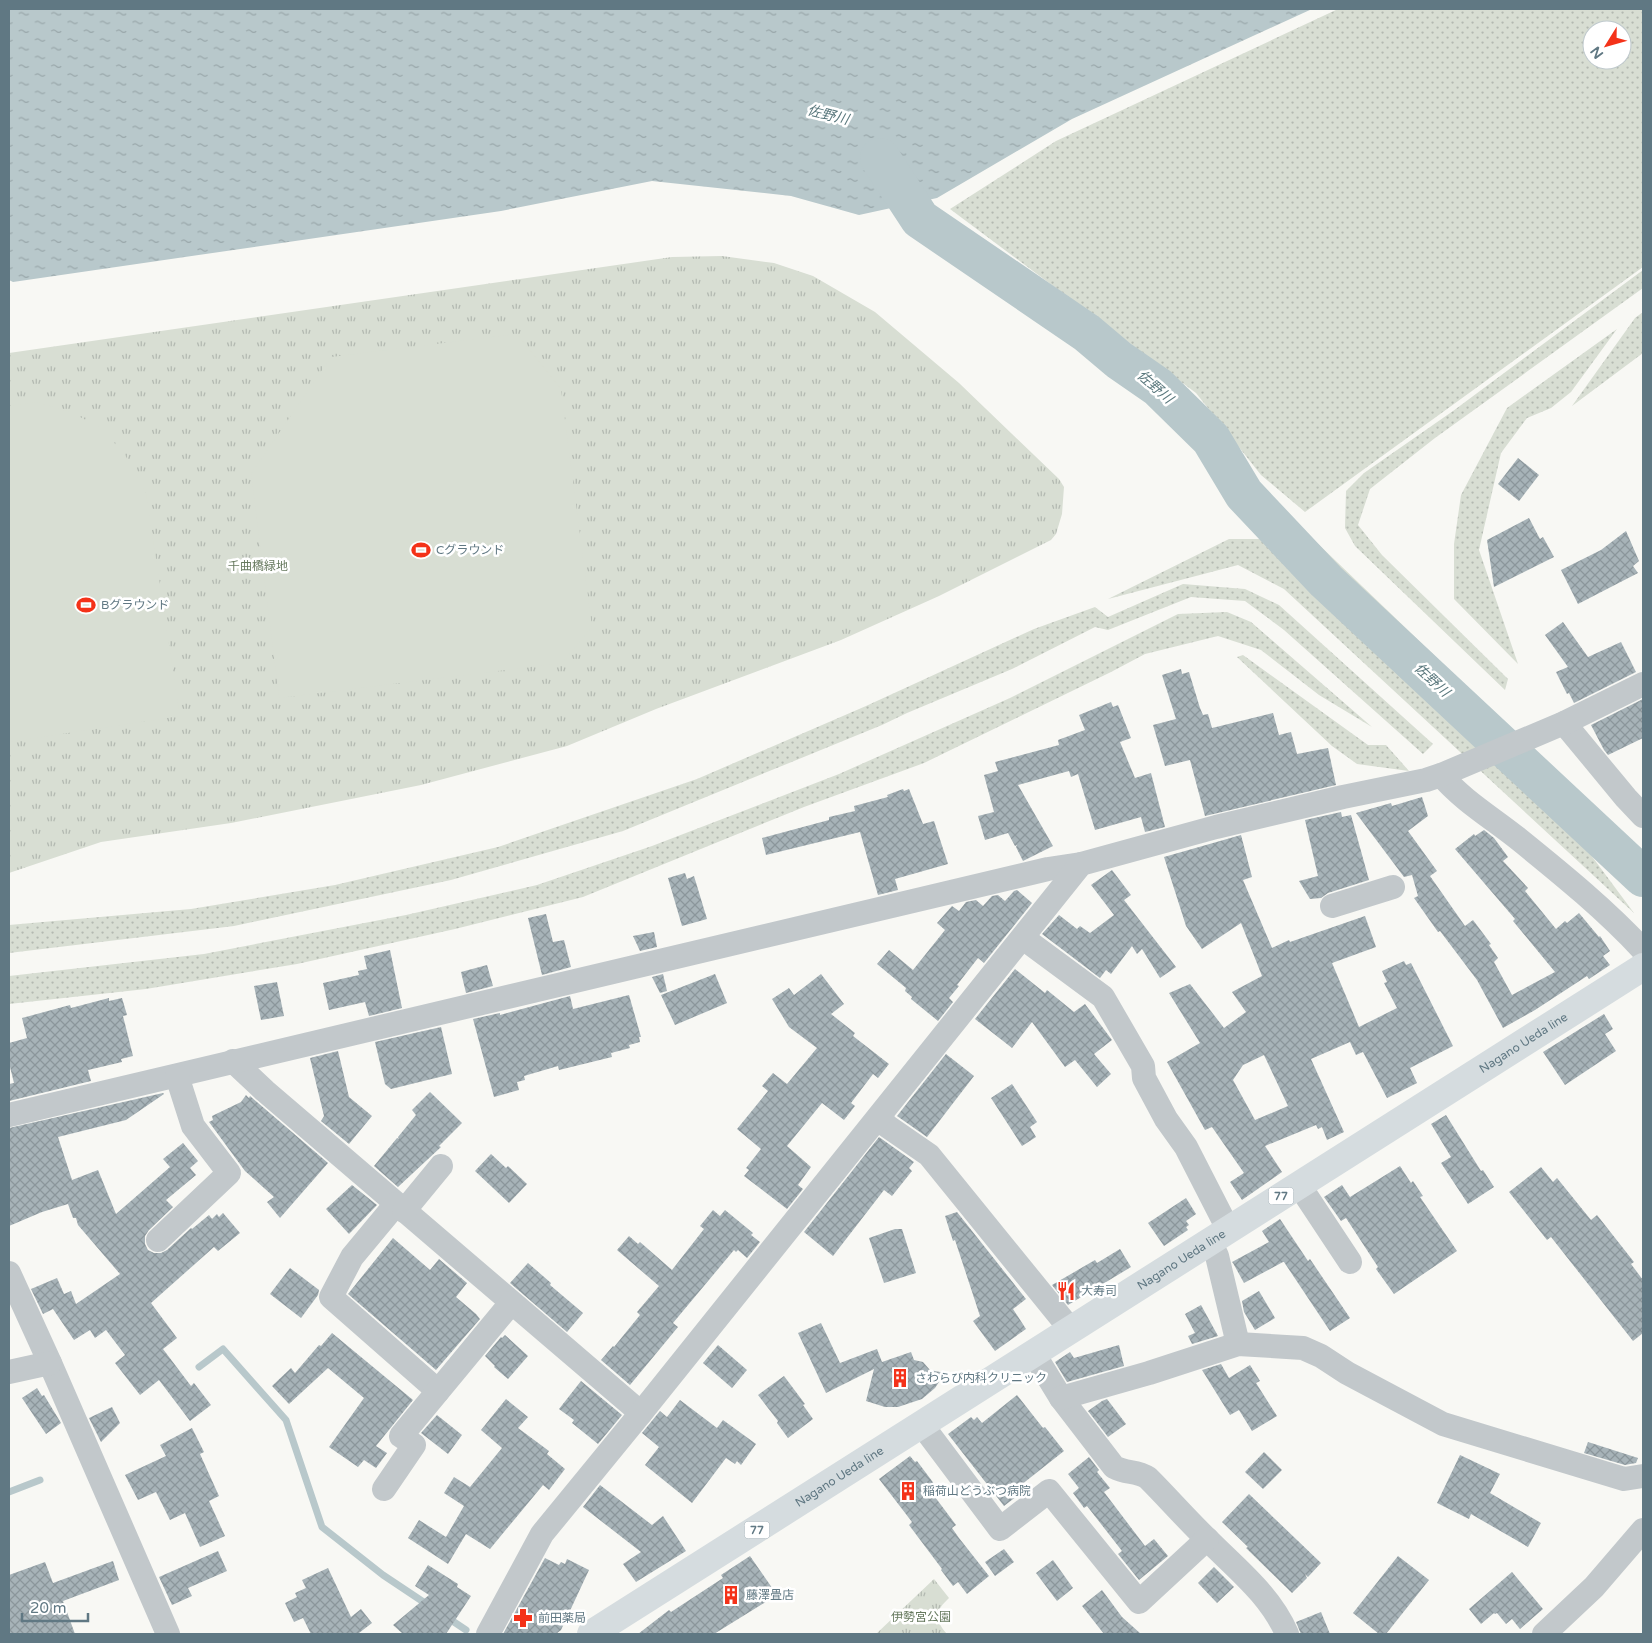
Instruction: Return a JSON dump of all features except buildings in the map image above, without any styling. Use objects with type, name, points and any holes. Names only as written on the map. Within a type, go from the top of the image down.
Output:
[{"type":"main road","name":"Nagano Ueda line","points":[[591,1634],[1643,967]]},
{"type":"street","points":[[9,1115],[1048,868],[1081,864],[1216,827],[1343,797],[1426,780],[1559,726],[1643,684]]},
{"type":"street","points":[[1559,726],[1643,816]]},
{"type":"street","points":[[1444,774],[1451,787],[1521,840],[1617,922],[1643,950]]},
{"type":"street","points":[[488,1634],[542,1534],[880,1118],[1081,864]]},
{"type":"street","points":[[1332,906],[1393,887]]},
{"type":"street","points":[[1023,938],[1103,997],[1143,1066],[1144,1078],[1166,1119],[1186,1147],[1219,1235],[1217,1256],[1238,1344]]},
{"type":"street","points":[[233,1061],[265,1091],[641,1413]]},
{"type":"street","points":[[158,1240],[229,1174],[193,1126],[177,1076]]},
{"type":"street","points":[[880,1118],[887,1126],[929,1155],[1071,1330]]},
{"type":"street","points":[[438,1391],[331,1297],[352,1257],[441,1166]]},
{"type":"street","points":[[1298,1185],[1350,1262]]},
{"type":"street","points":[[9,1273],[168,1634]]},
{"type":"street","points":[[384,1489],[414,1445],[401,1436],[511,1302]]},
{"type":"street","points":[[1061,1398],[1238,1344],[1303,1348],[1321,1356],[1347,1373],[1442,1424],[1624,1479],[1643,1476]]},
{"type":"street","points":[[1034,1354],[1061,1398],[1114,1467],[1122,1472],[1142,1473],[1148,1478],[1267,1598],[1281,1619],[1287,1634]]},
{"type":"street","points":[[9,1372],[50,1363]]},
{"type":"street","points":[[922,1425],[1000,1529],[1049,1491],[1140,1602],[1207,1539]]},
{"type":"street","points":[[1544,1634],[1594,1587],[1643,1530]]},
{"type":"green space","points":[[1338,9],[1643,9],[1643,267],[1305,512],[1261,475],[1196,393],[950,209],[1056,141]]},
{"type":"green space","name":"千曲橋緑地","points":[[722,256],[774,263],[813,276],[875,312],[959,383],[1059,479],[1064,487],[1062,514],[1056,534],[1051,540],[939,596],[841,640],[656,709],[567,746],[421,785],[231,823],[101,842],[9,873],[9,353],[672,257]]},
{"type":"green space","points":[[1643,270],[1643,288],[1435,438],[1370,489],[1358,525],[1382,555],[1508,679],[1505,690],[1355,546],[1345,528],[1346,491],[1364,473],[1453,411]]},
{"type":"green space","points":[[1643,312],[1643,353],[1572,406],[1635,318]]},
{"type":"green space","points":[[1617,329],[1571,392],[1551,408],[1527,418],[1501,453],[1479,550],[1518,664],[1454,599],[1454,544],[1461,495],[1507,408]]},
{"type":"green space","name":"Cグラウンド","points":[[517,334],[561,389],[592,627],[562,663],[279,698],[251,474],[331,357]]},
{"type":"green space","name":"Bグラウンド","points":[[37,402],[70,412],[98,426],[124,453],[146,493],[180,716],[9,742],[9,406]]},
{"type":"green space","points":[[1229,539],[1313,539],[1436,657],[1526,758],[1550,800],[1634,913],[1284,589],[1238,565],[1108,599]]},
{"type":"green space","points":[[1183,584],[1245,589],[1279,605],[1433,744],[1423,754],[1284,630],[1245,601],[1191,597],[1108,630],[1095,627],[1012,669],[882,725],[623,831],[451,880],[234,926],[9,953],[9,925],[191,909],[335,885],[498,847],[697,779],[866,706],[1034,629],[1095,607],[1108,617]]},
{"type":"green space","points":[[1227,612],[1251,622],[1372,727],[1319,695],[1261,650],[1218,636],[1145,654],[924,763],[804,807],[583,897],[455,929],[297,964],[146,989],[9,1004],[9,976],[204,954],[406,915],[537,885],[652,846],[839,774],[1010,698],[1178,614]]},
{"type":"green space","points":[[1243,655],[1368,745],[1386,745],[1409,771],[1357,764],[1332,746],[1237,657]]},
{"type":"green space","name":"伊勢宮公園","points":[[934,1579],[949,1598],[941,1607],[938,1615],[940,1624],[947,1634],[876,1634]]},
{"type":"water","points":[[9,9],[1312,9],[1072,119],[937,198],[859,215],[791,196],[652,181],[501,211],[13,282],[9,280]]},
{"type":"waterway","name":"佐野川","points":[[880,158],[920,219],[1087,333],[1119,360],[1158,387],[1211,439],[1244,494],[1326,581],[1643,877]]},
{"type":"waterway","points":[[199,1367],[223,1349],[286,1420],[322,1527],[383,1575],[428,1605]]},
{"type":"waterway","points":[[9,1492],[40,1480]]},
{"type":"waterway","points":[[448,1618],[466,1630]]},
{"type":"place","name":"Cグラウンド","points":[[421,550]]},
{"type":"place","name":"Bグラウンド","points":[[86,605]]},
{"type":"place","name":"大寿司","points":[[1066,1291]]},
{"type":"place","name":"さわらび内科クリニック","points":[[900,1378]]},
{"type":"place","name":"稲荷山どうぶつ病院","points":[[908,1491]]},
{"type":"place","name":"藤澤畳店","points":[[731,1595]]},
{"type":"place","name":"前田薬局","points":[[523,1618]]}]
